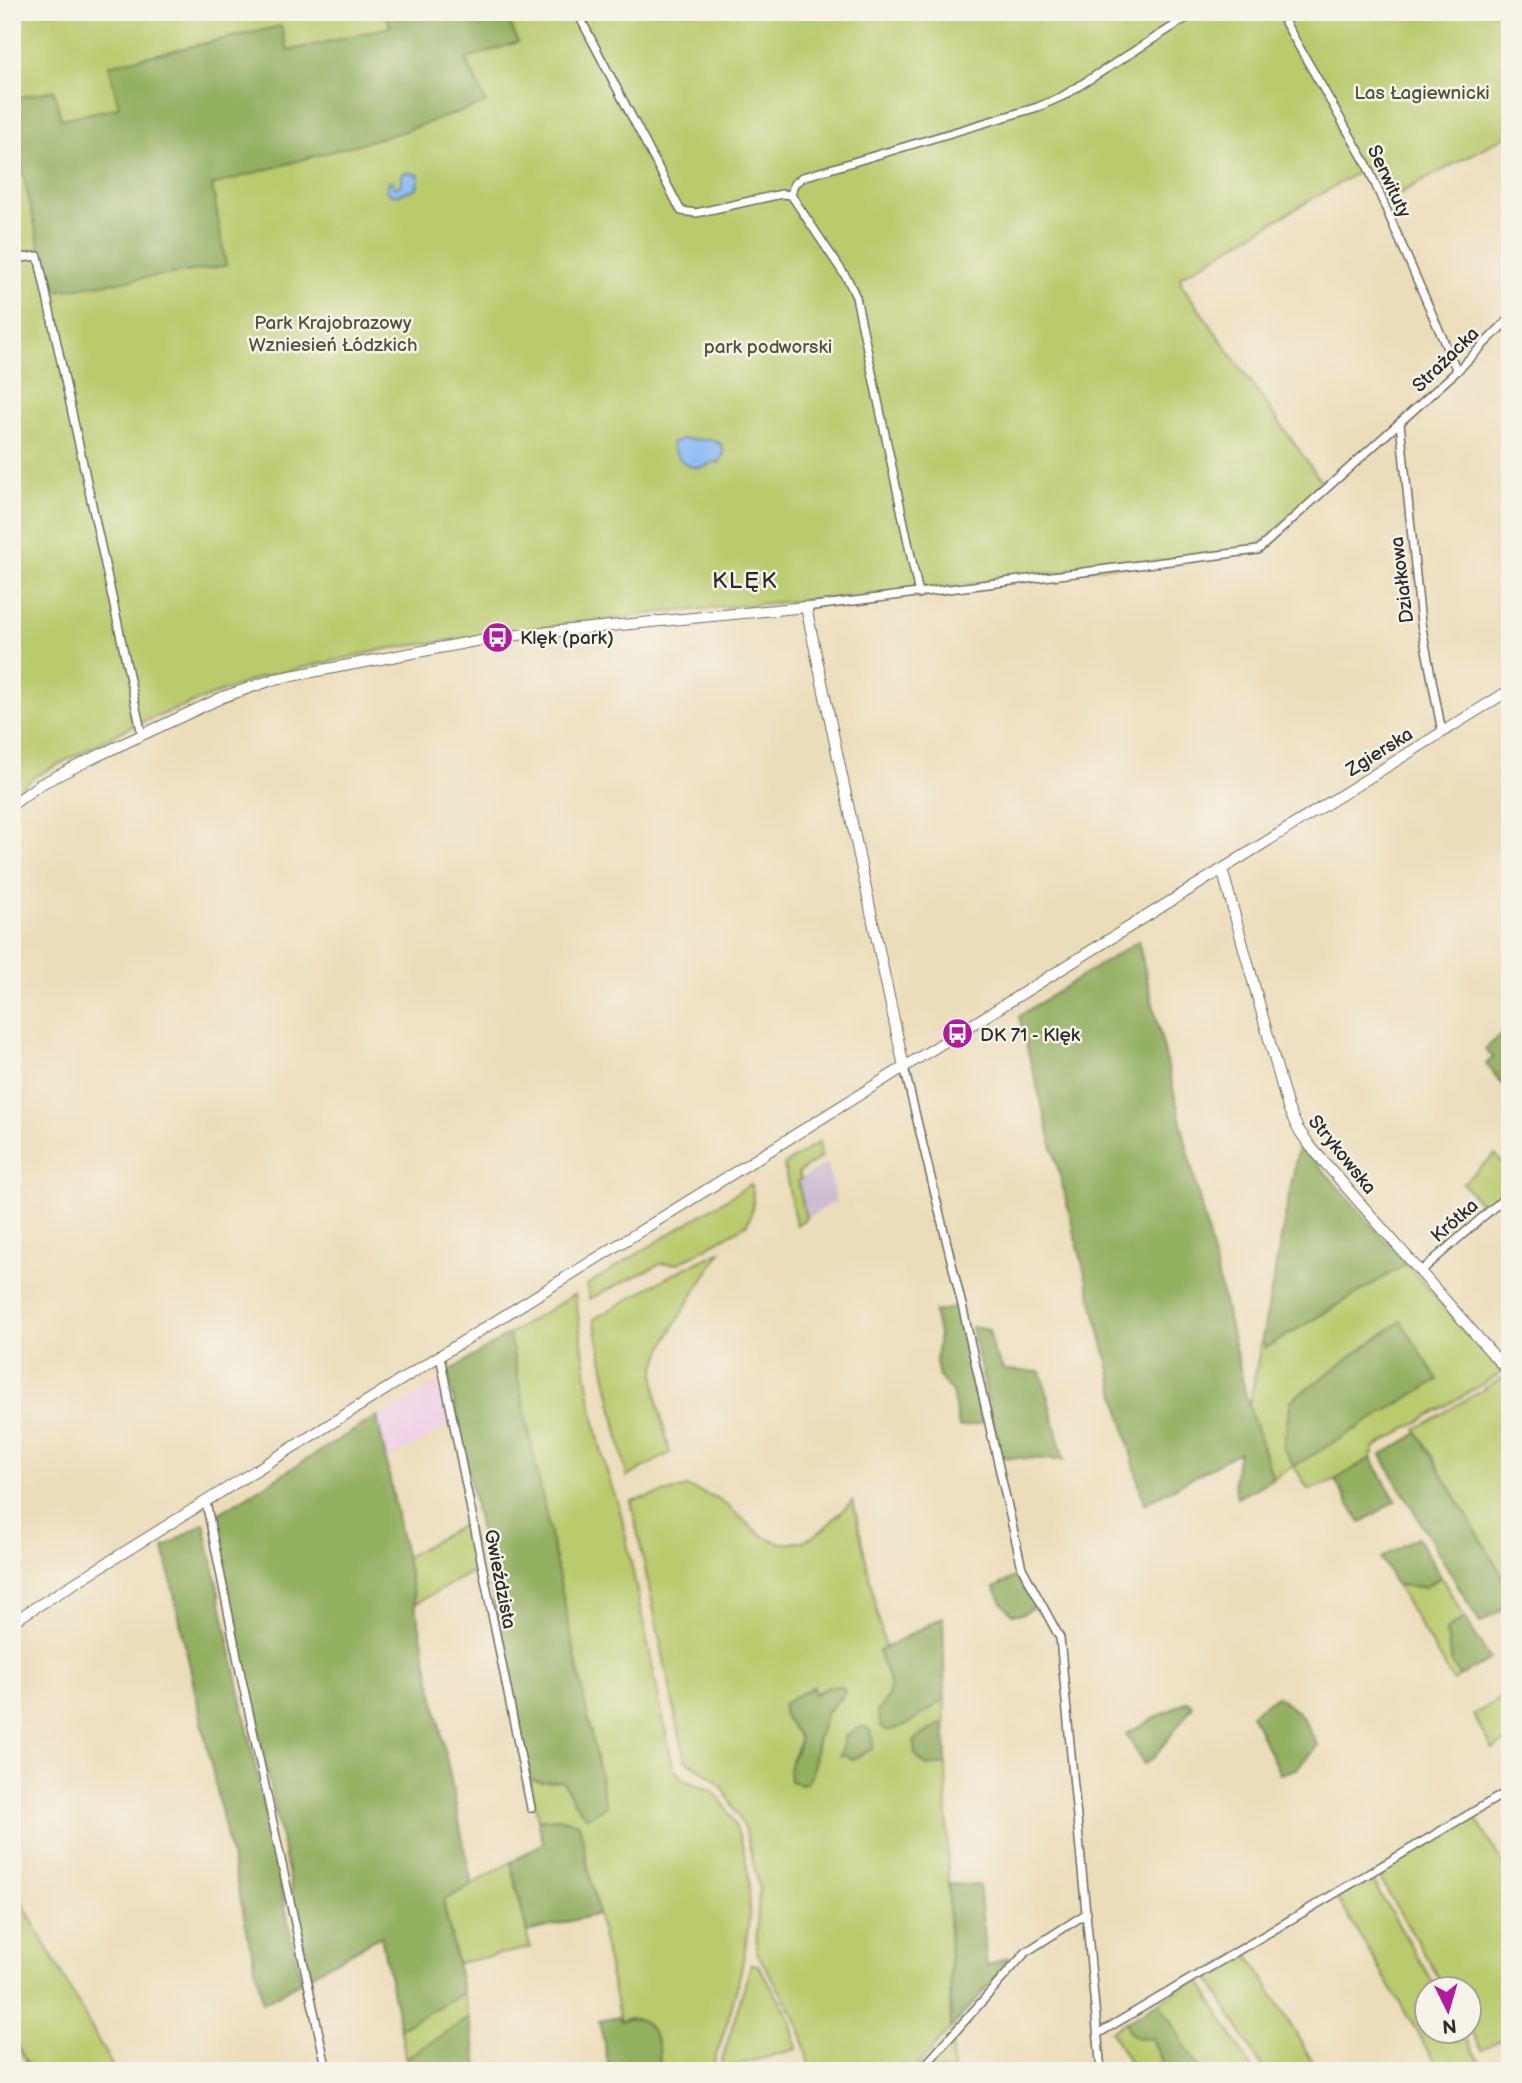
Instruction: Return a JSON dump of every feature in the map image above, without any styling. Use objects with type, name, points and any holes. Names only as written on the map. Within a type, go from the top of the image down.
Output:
[{"type":"street","points":[[577,12],[681,211],[696,213],[782,194],[791,195]]},
{"type":"street","points":[[919,594],[856,297],[848,280],[791,195],[794,184],[803,177],[1050,102],[1196,12]]},
{"type":"street","name":"Serwituty","points":[[1279,12],[1366,163],[1457,371]]},
{"type":"street","points":[[12,258],[38,256],[142,735]]},
{"type":"street","name":"Strażacka","points":[[806,607],[1258,550],[1457,371],[1510,318]]},
{"type":"street","name":"Działkowa","points":[[1400,423],[1421,623],[1442,732]]},
{"type":"street","points":[[12,806],[51,778],[258,683],[392,656],[530,633],[806,607],[904,1067],[962,1305],[1021,1567],[1060,1638],[1101,2071]]},
{"type":"street","name":"Zgierska","points":[[12,1622],[1510,690]]},
{"type":"street","name":"Strykowska","points":[[1222,869],[1293,1119],[1311,1147],[1510,1374]]},
{"type":"street","name":"Krótka","points":[[1420,1272],[1510,1193]]},
{"type":"street","name":"Gwieździsta","points":[[440,1356],[531,1808]]},
{"type":"street","points":[[206,1502],[327,2071]]},
{"type":"street","points":[[1099,2034],[1510,1790]]},
{"type":"street","points":[[920,2071],[1026,1952],[1087,1913]]},
{"type":"shaded area","points":[[827,1163],[836,1201],[806,1219],[798,1181]]},
{"type":"shaded area","points":[[439,1381],[448,1426],[386,1461],[378,1419]]},
{"type":"green space","name":"Park Krajobrazowy Wzniesień Łódzkich","points":[[12,12],[1510,12],[1510,134],[1391,198],[1370,165],[1180,277],[1182,285],[1323,484],[1253,549],[921,590],[656,613],[386,649],[258,678],[132,726],[34,777],[12,795]]},
{"type":"green space","points":[[386,12],[505,12],[518,42],[466,59],[486,103],[401,132],[212,185],[226,266],[50,292],[12,126],[12,99],[54,90],[61,119],[119,107],[109,65],[281,26],[288,51],[390,27]]},
{"type":"green space","points":[[1138,941],[1249,1407],[1273,1479],[1237,1498],[1234,1479],[1239,1452],[1144,1504],[1019,1016]]},
{"type":"green space","points":[[1510,1027],[1510,1093],[1486,1064],[1493,1057],[1485,1049]]},
{"type":"green space","points":[[819,1142],[821,1157],[798,1173],[806,1219],[796,1225],[784,1165]]},
{"type":"green space","points":[[1299,1143],[1406,1264],[1265,1348],[1262,1339]]},
{"type":"green space","points":[[1495,1155],[1510,1171],[1510,1188],[1485,1209],[1463,1183]]},
{"type":"green space","points":[[751,1184],[753,1205],[746,1225],[679,1263],[660,1264],[589,1299],[587,1285]]},
{"type":"green space","points":[[721,1251],[693,1294],[657,1362],[656,1394],[670,1453],[627,1477],[594,1319],[673,1274]]},
{"type":"green space","points":[[1406,1264],[1501,1370],[1498,1375],[1374,1448],[1371,1457],[1359,1467],[1331,1482],[1308,1489],[1294,1466],[1273,1479],[1249,1407],[1262,1339],[1266,1348]],"holes":[[[1287,1419],[1354,1429],[1294,1466]]]},
{"type":"green space","points":[[575,1294],[596,1430],[620,1509],[673,1767],[686,1781],[717,1795],[737,1830],[747,1863],[750,1898],[741,1970],[711,2071],[656,2071],[659,2066],[643,2021],[629,2018],[620,2021],[579,1823],[556,1818],[538,1820],[530,1779],[541,1782],[563,1781],[587,1818],[509,1334]]},
{"type":"green space","points":[[957,1307],[983,1423],[959,1427],[952,1392],[939,1377],[936,1361],[939,1334],[934,1312]]},
{"type":"green space","points":[[1401,1321],[1438,1380],[1294,1466],[1283,1448],[1291,1400]]},
{"type":"green space","points":[[972,1327],[989,1330],[993,1352],[1004,1370],[1041,1372],[1064,1460],[1000,1457]]},
{"type":"green space","points":[[509,1334],[606,1806],[587,1818],[563,1781],[541,1782],[530,1779],[448,1372]]},
{"type":"green space","points":[[1506,1376],[1510,1380],[1510,1589],[1416,1429]]},
{"type":"green space","points":[[377,1416],[472,1885],[443,1901],[463,1993],[400,2028],[381,1936],[310,1975],[213,1517]]},
{"type":"green space","points":[[1418,1433],[1510,1589],[1510,1605],[1480,1623],[1381,1455]]},
{"type":"green space","points":[[1371,1458],[1396,1501],[1360,1523],[1335,1480]]},
{"type":"green space","points":[[687,1487],[718,1499],[771,1540],[797,1543],[823,1530],[853,1501],[885,1648],[879,1651],[888,1679],[889,1692],[882,1705],[904,1725],[945,1699],[945,1722],[919,1737],[915,1754],[926,1765],[946,1764],[951,2028],[913,2071],[810,2071],[802,2035],[793,2013],[756,1951],[759,1887],[745,1829],[722,1787],[708,1774],[685,1760],[631,1501]],"holes":[[[829,1687],[842,1698],[824,1719],[814,1765],[791,1760],[800,1741],[795,1728],[813,1688],[814,1694]]]},
{"type":"green space","points":[[468,1522],[477,1569],[415,1604],[406,1557]]},
{"type":"green space","points":[[204,1523],[301,1982],[263,2003],[164,1548]]},
{"type":"green space","points":[[1417,1537],[1441,1577],[1425,1587],[1396,1585],[1381,1558]]},
{"type":"green space","points":[[1018,1575],[1036,1605],[1023,1614],[1012,1614],[994,1588]]},
{"type":"green space","points":[[1441,1577],[1465,1618],[1446,1630],[1452,1663],[1460,1676],[1453,1681],[1396,1585],[1425,1587]]},
{"type":"green space","points":[[943,1617],[945,1699],[909,1723],[886,1730],[881,1726],[877,1712],[890,1691],[888,1674],[879,1651]]},
{"type":"green space","points":[[1465,1618],[1490,1659],[1460,1676],[1452,1663],[1446,1630]]},
{"type":"green space","points":[[839,1686],[844,1688],[845,1693],[827,1711],[816,1744],[812,1774],[807,1783],[791,1781],[790,1765],[800,1738],[786,1718],[783,1704],[812,1687],[814,1694]]},
{"type":"green space","points":[[1510,1693],[1510,1739],[1493,1749],[1473,1715]]},
{"type":"green space","points":[[1277,1696],[1300,1714],[1318,1745],[1296,1769],[1280,1774],[1251,1714]]},
{"type":"green space","points":[[1187,1701],[1193,1706],[1154,1757],[1144,1764],[1126,1734]]},
{"type":"green space","points":[[945,1722],[946,1764],[926,1766],[915,1754],[914,1742]]},
{"type":"green space","points":[[862,1726],[872,1735],[872,1749],[853,1759],[840,1756],[845,1736]]},
{"type":"green space","points":[[1474,1815],[1510,1876],[1510,1949],[1505,1949],[1505,1976],[1510,1976],[1510,2034],[1482,2050],[1479,2044],[1484,2044],[1484,1974],[1437,1974],[1381,1881],[1383,1869]]},
{"type":"green space","points":[[556,1818],[579,1823],[598,1914],[527,1932],[511,1862],[543,1843],[538,1820]]},
{"type":"green space","points":[[511,1862],[530,1948],[457,1963],[443,1901]]},
{"type":"green space","points":[[1370,1877],[1428,1974],[1414,1974],[1414,2027],[1337,1897]]},
{"type":"green space","points":[[12,1884],[115,2071],[31,2071],[12,2036]]},
{"type":"green space","points":[[949,1884],[979,1885],[987,1966],[1007,1957],[1009,1963],[951,2028]]},
{"type":"green space","points":[[1246,1950],[1318,2071],[1264,2071],[1208,1976],[1209,1972]]},
{"type":"green space","points":[[751,1964],[758,1965],[789,2016],[797,2049],[719,2071]]},
{"type":"green space","points":[[1196,1980],[1200,1981],[1253,2071],[1200,2071],[1159,2002]]},
{"type":"green space","points":[[463,1993],[469,2018],[406,2058],[400,2028]]},
{"type":"green space","points":[[1159,2002],[1200,2071],[1166,2071],[1152,2038],[1138,2038],[1129,2031],[1126,2022]]},
{"type":"green space","points":[[619,2017],[620,2021],[642,2021],[651,2030],[658,2044],[660,2058],[656,2071],[610,2071],[599,2021]]},
{"type":"green space","points":[[469,2018],[479,2071],[409,2071],[406,2058]]},
{"type":"green space","points":[[1126,2022],[1128,2030],[1139,2039],[1152,2038],[1166,2071],[1134,2071],[1111,2031]]},
{"type":"green space","points":[[952,2041],[953,2071],[925,2071]]},
{"type":"green space","points":[[1424,2044],[1469,2044],[1485,2071],[1440,2071]]},
{"type":"water","points":[[407,172],[419,175],[417,188],[397,195],[390,194],[386,190],[389,181],[394,181],[393,187],[398,187],[402,182],[402,174]]},
{"type":"water","points":[[682,439],[713,440],[721,444],[724,452],[719,463],[714,461],[701,467],[688,465],[678,456],[671,443]]},
{"type":"place","name":"Klęk (park)","points":[[497,637]]},
{"type":"place","name":"DK 71 - Klęk","points":[[957,1034]]},
{"type":"district","name":"KLĘK","points":[[745,580]]},
{"type":"park label","name":"Las Łagiewnicki","points":[[1422,92]]},
{"type":"park label","name":"park podworski","points":[[768,346]]}]
